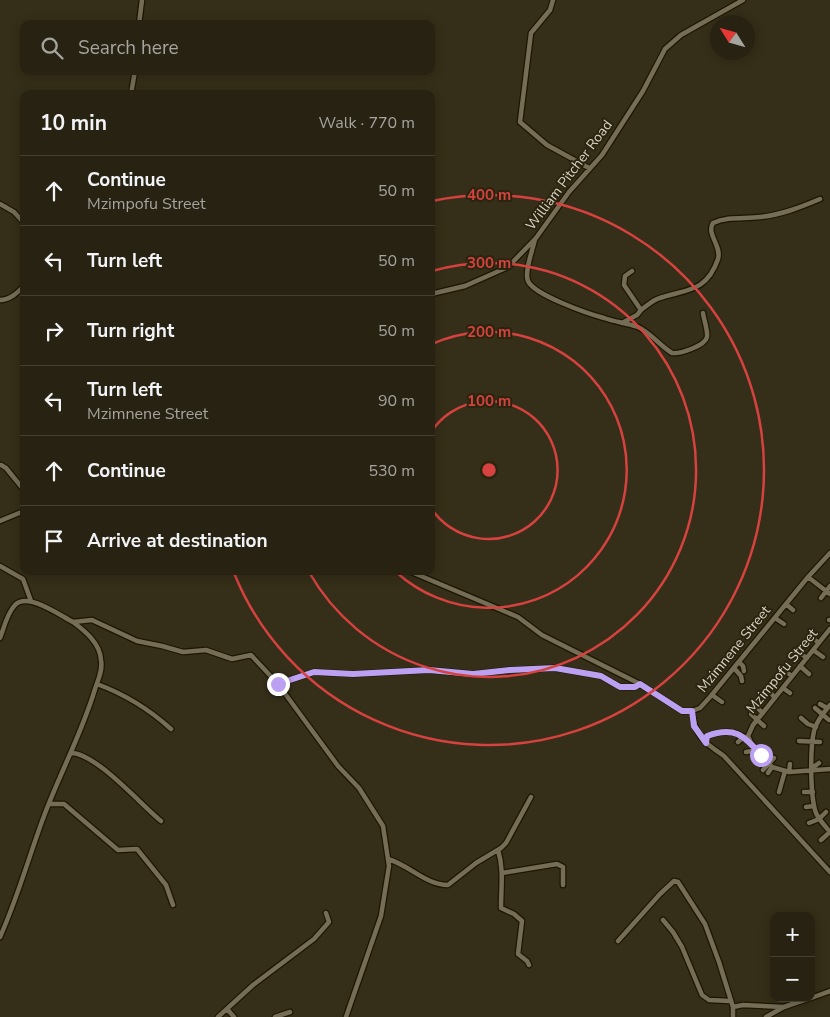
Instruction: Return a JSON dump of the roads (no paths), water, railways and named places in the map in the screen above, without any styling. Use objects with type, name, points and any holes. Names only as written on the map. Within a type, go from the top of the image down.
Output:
[{"type":"street","points":[[140,20],[142,0]]},
{"type":"street","points":[[553,0],[550,10],[531,33],[520,122],[547,145],[589,168]]},
{"type":"street","name":"William Pitcher Road","points":[[435,293],[465,286],[508,267],[536,238],[569,192],[602,155],[638,99],[665,49],[681,36],[743,0]]},
{"type":"street","points":[[132,90],[134,75]]},
{"type":"street","points":[[622,323],[655,300],[694,288],[704,282],[718,259],[719,250],[711,229],[713,223],[732,219],[761,217],[798,208],[820,199]]},
{"type":"street","points":[[0,204],[14,212],[20,219]]},
{"type":"street","points":[[536,238],[528,269],[529,282],[532,286],[573,307],[645,331],[668,350],[676,353],[700,345],[707,338],[703,313]]},
{"type":"street","points":[[632,271],[625,276],[624,285],[641,310]]},
{"type":"street","points":[[0,300],[8,299],[20,289]]},
{"type":"street","points":[[1,465],[6,468],[20,485]]},
{"type":"street","points":[[0,521],[20,513]]},
{"type":"street","name":"Mzimnene Street","points":[[692,711],[700,708],[712,695],[830,552]]},
{"type":"street","points":[[0,566],[22,579],[31,600]]},
{"type":"street","points":[[418,575],[518,617],[542,635],[640,684],[682,711],[692,711],[694,726],[706,743],[724,756],[830,872]]},
{"type":"street","points":[[808,577],[828,592]]},
{"type":"street","points":[[821,598],[828,592],[830,586]]},
{"type":"street","points":[[0,638],[15,605],[21,601],[31,600],[73,622],[87,632],[97,646],[102,659],[101,669],[88,712],[49,804],[13,908],[0,937]]},
{"type":"street","points":[[786,604],[793,610]]},
{"type":"street","points":[[775,618],[784,624]]},
{"type":"street","points":[[73,622],[92,620],[131,638],[184,652],[206,650],[232,659],[251,655],[278,684],[338,766],[360,788],[383,826],[389,866],[381,916],[346,1017]]},
{"type":"street","points":[[87,632],[92,620]]},
{"type":"street","points":[[823,628],[830,629]]},
{"type":"street","name":"Mzimpofu Street","points":[[747,739],[750,730],[830,629]]},
{"type":"street","points":[[811,637],[819,644]]},
{"type":"street","points":[[813,650],[823,657]]},
{"type":"street","points":[[798,652],[807,658]]},
{"type":"street","points":[[739,662],[744,670]]},
{"type":"street","points":[[800,666],[809,674]]},
{"type":"street","points":[[278,684],[314,672],[353,674],[429,670],[473,674],[555,668],[601,676],[620,687],[635,687],[640,684]]},
{"type":"street","points":[[734,668],[741,676],[742,681]]},
{"type":"street","points":[[786,672],[792,676]]},
{"type":"street","points":[[97,684],[118,692],[163,721],[171,729]]},
{"type":"street","points":[[783,688],[790,693]]},
{"type":"street","points":[[770,692],[775,698]]},
{"type":"street","points":[[712,695],[722,702]]},
{"type":"street","points":[[820,704],[829,707],[816,727],[812,740],[814,806],[819,819],[829,829],[821,840]]},
{"type":"street","points":[[754,705],[763,713]]},
{"type":"street","points":[[816,708],[829,720]]},
{"type":"street","points":[[751,714],[764,726]]},
{"type":"street","points":[[801,718],[808,724],[816,727]]},
{"type":"street","points":[[706,743],[707,736],[717,732],[735,733],[754,743],[757,750],[771,765],[787,771],[830,769]]},
{"type":"street","points":[[738,742],[747,739]]},
{"type":"street","points":[[799,741],[812,740],[820,742]]},
{"type":"street","points":[[746,752],[757,750]]},
{"type":"street","points":[[71,753],[80,754],[105,771],[161,821]]},
{"type":"street","points":[[766,772],[774,758]]},
{"type":"street","points":[[812,769],[819,763]]},
{"type":"street","points":[[779,792],[790,764]]},
{"type":"street","points":[[804,792],[820,786]]},
{"type":"street","points":[[388,859],[406,866],[435,884],[448,885],[506,843],[531,796]]},
{"type":"street","points":[[49,804],[64,804],[118,850],[137,848],[166,885],[172,905]]},
{"type":"street","points":[[806,807],[814,806]]},
{"type":"street","points":[[809,823],[819,819],[826,812]]},
{"type":"street","points":[[498,850],[502,873],[501,908],[514,914],[522,921],[518,954],[528,961],[529,965]]},
{"type":"street","points":[[502,873],[557,864],[563,867],[563,885]]},
{"type":"street","points":[[618,941],[660,894],[676,881],[705,924],[719,962],[733,1007],[734,1017]]},
{"type":"street","points":[[218,1017],[253,985],[314,939],[329,922],[326,913]]},
{"type":"street","points":[[663,920],[674,932],[682,947],[702,995],[709,1000],[730,1001]]},
{"type":"street","points":[[815,997],[830,991]]},
{"type":"street","points":[[766,1017],[784,1007],[799,1002]]},
{"type":"street","points":[[733,1007],[743,1005],[784,1007]]},
{"type":"street","points":[[227,1009],[234,1017]]},
{"type":"street","points":[[275,1017],[290,1012]]}]
